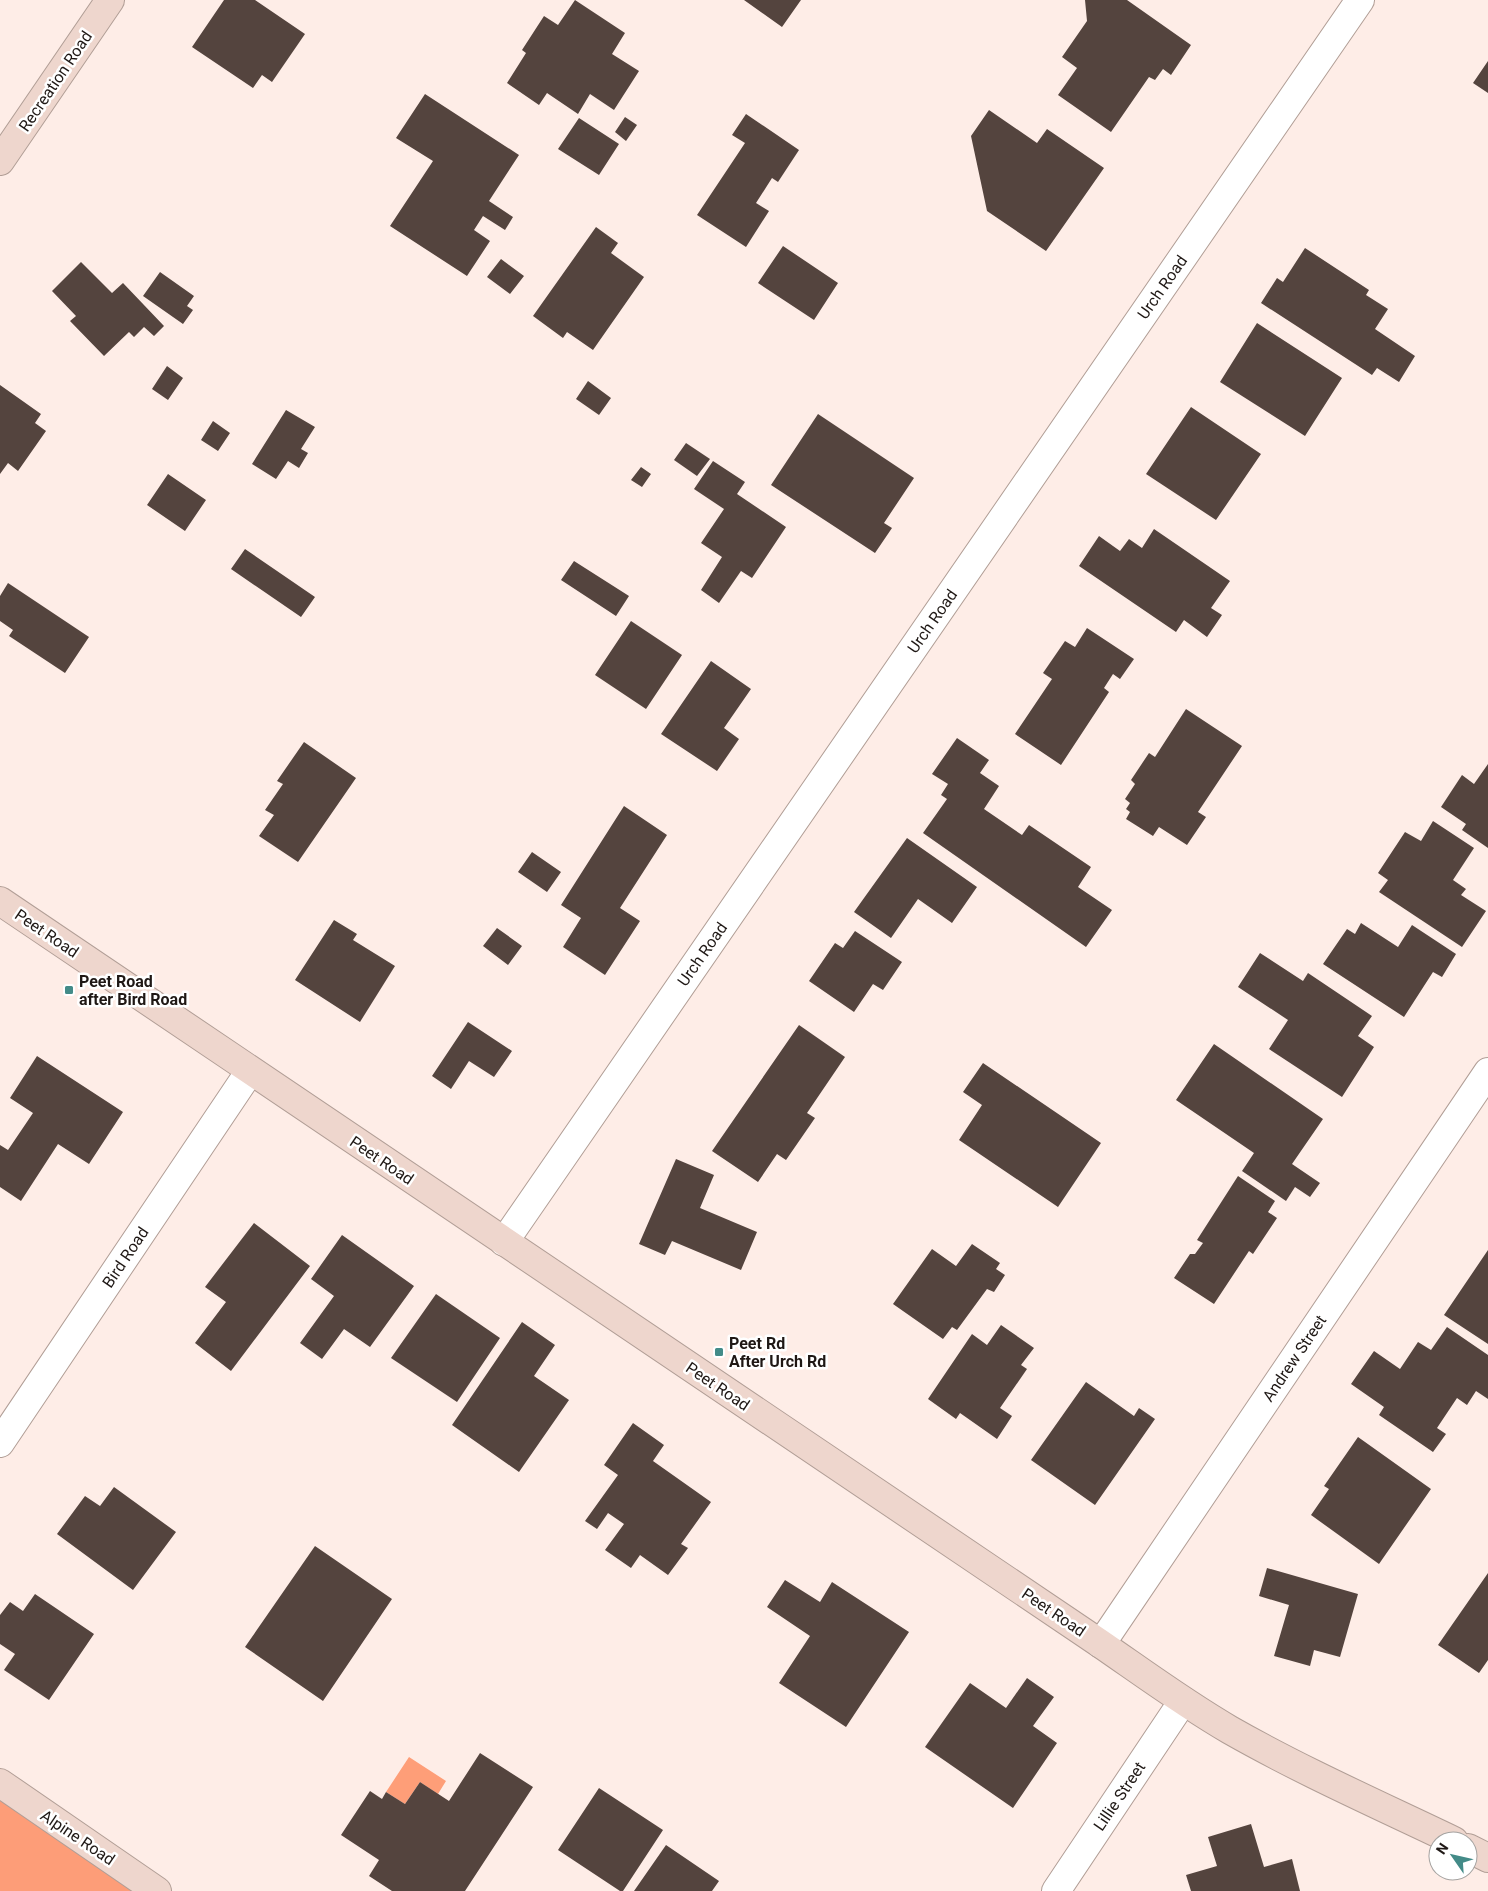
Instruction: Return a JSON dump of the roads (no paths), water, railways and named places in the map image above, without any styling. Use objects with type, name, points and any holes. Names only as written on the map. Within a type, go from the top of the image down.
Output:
[{"type":"street","name":"Recreation Road","points":[[0,161],[110,0]]},
{"type":"street","name":"Urch Road","points":[[504,1242],[1360,0]]},
{"type":"street","name":"Peet Road","points":[[0,901],[1183,1701],[1230,1730],[1278,1756],[1433,1831]]},
{"type":"street","name":"Bird Road","points":[[0,1442],[250,1071]]},
{"type":"street","name":"Andrew Street","points":[[1101,1644],[1488,1072]]},
{"type":"street","name":"Lillie Street","points":[[1056,1891],[1183,1701]]},
{"type":"street","name":"Alpine Road","points":[[0,1783],[157,1891]]},
{"type":"place","name":"Peet Road after Bird Road","points":[[69,990]]},
{"type":"place","name":"Peet Rd After Urch Rd","points":[[719,1352]]}]
